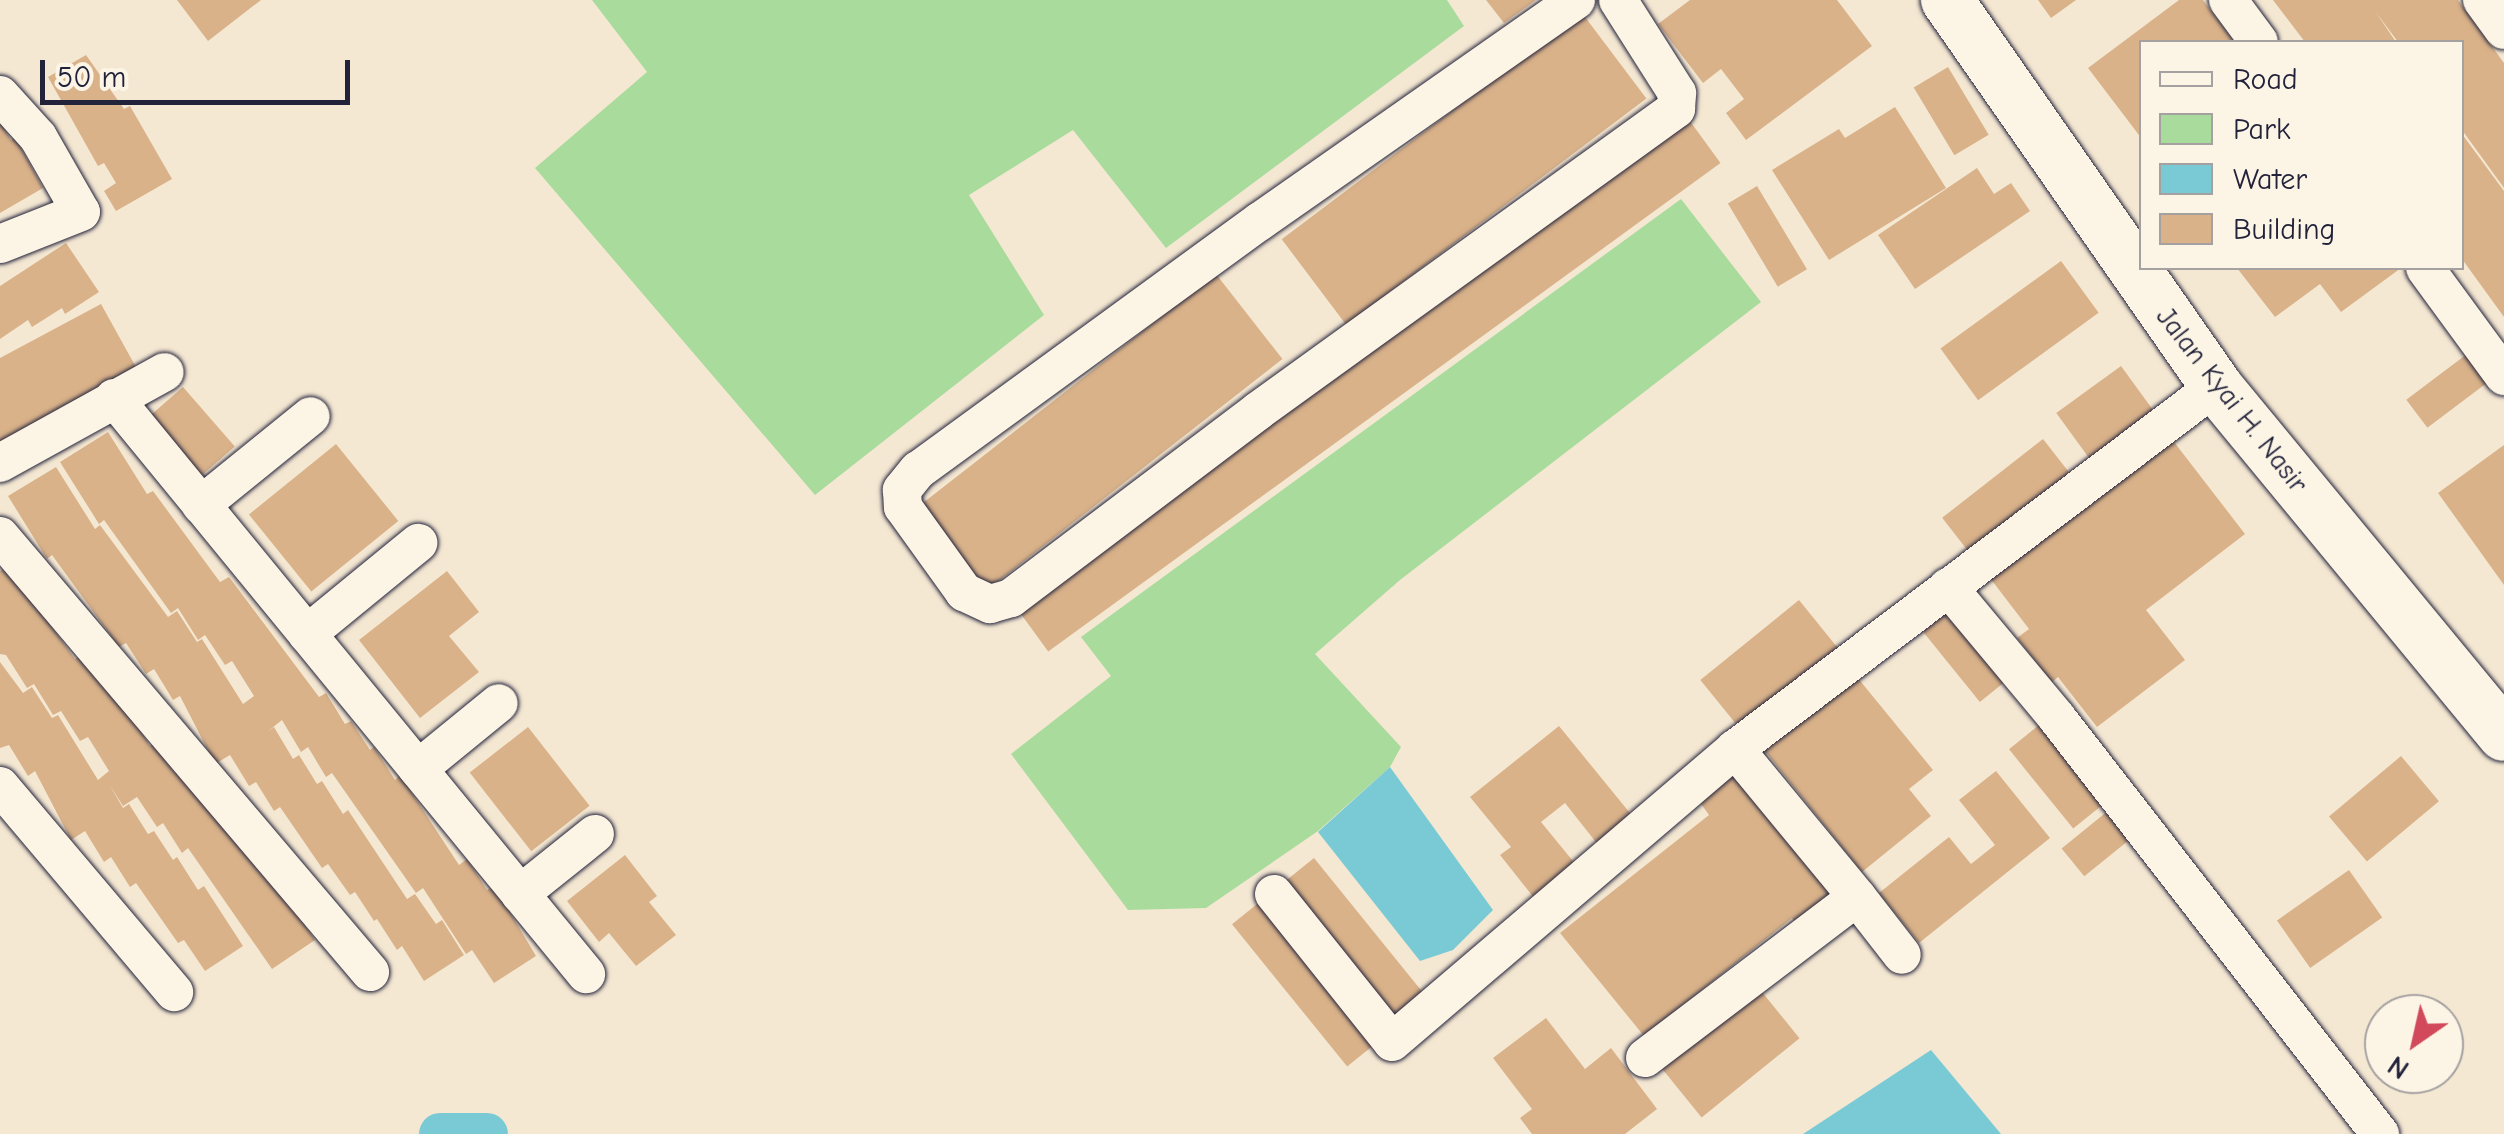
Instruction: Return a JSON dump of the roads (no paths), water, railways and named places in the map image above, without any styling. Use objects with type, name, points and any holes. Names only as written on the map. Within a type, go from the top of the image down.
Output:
[{"type":"main road","name":"Jalan Kyai H. Nasir","points":[[1947,0],[2216,386],[2504,735]]},
{"type":"street","points":[[1576,0],[1244,232],[918,470],[902,490],[903,507],[964,592],[990,604],[1011,598],[1258,411],[1676,109],[1677,93],[1618,0]]},
{"type":"street","points":[[2228,0],[2258,40]]},
{"type":"street","points":[[2482,0],[2504,30]]},
{"type":"street","points":[[0,95],[38,137],[81,212],[0,244]]},
{"type":"street","points":[[2425,270],[2504,376]]},
{"type":"street","points":[[0,463],[165,372]]},
{"type":"street","points":[[1274,894],[1392,1042],[1734,749],[2216,386]]},
{"type":"street","points":[[114,398],[586,974]]},
{"type":"street","points":[[202,505],[311,416]]},
{"type":"street","points":[[0,536],[370,972]]},
{"type":"street","points":[[307,634],[418,543]]},
{"type":"street","points":[[1948,586],[2058,718],[2149,842],[2277,996],[2380,1134]]},
{"type":"street","points":[[418,769],[498,703]]},
{"type":"street","points":[[1734,749],[1902,955]]},
{"type":"street","points":[[0,786],[174,992]]},
{"type":"street","points":[[520,894],[595,834]]},
{"type":"street","points":[[1646,1058],[1857,897]]},
{"type":"water","points":[[1390,767],[1493,910],[1453,950],[1420,961],[1318,832]]},
{"type":"water","points":[[1931,1050],[2001,1134],[1803,1134]]},
{"type":"waterway","points":[[440,1134],[487,1134]]}]
